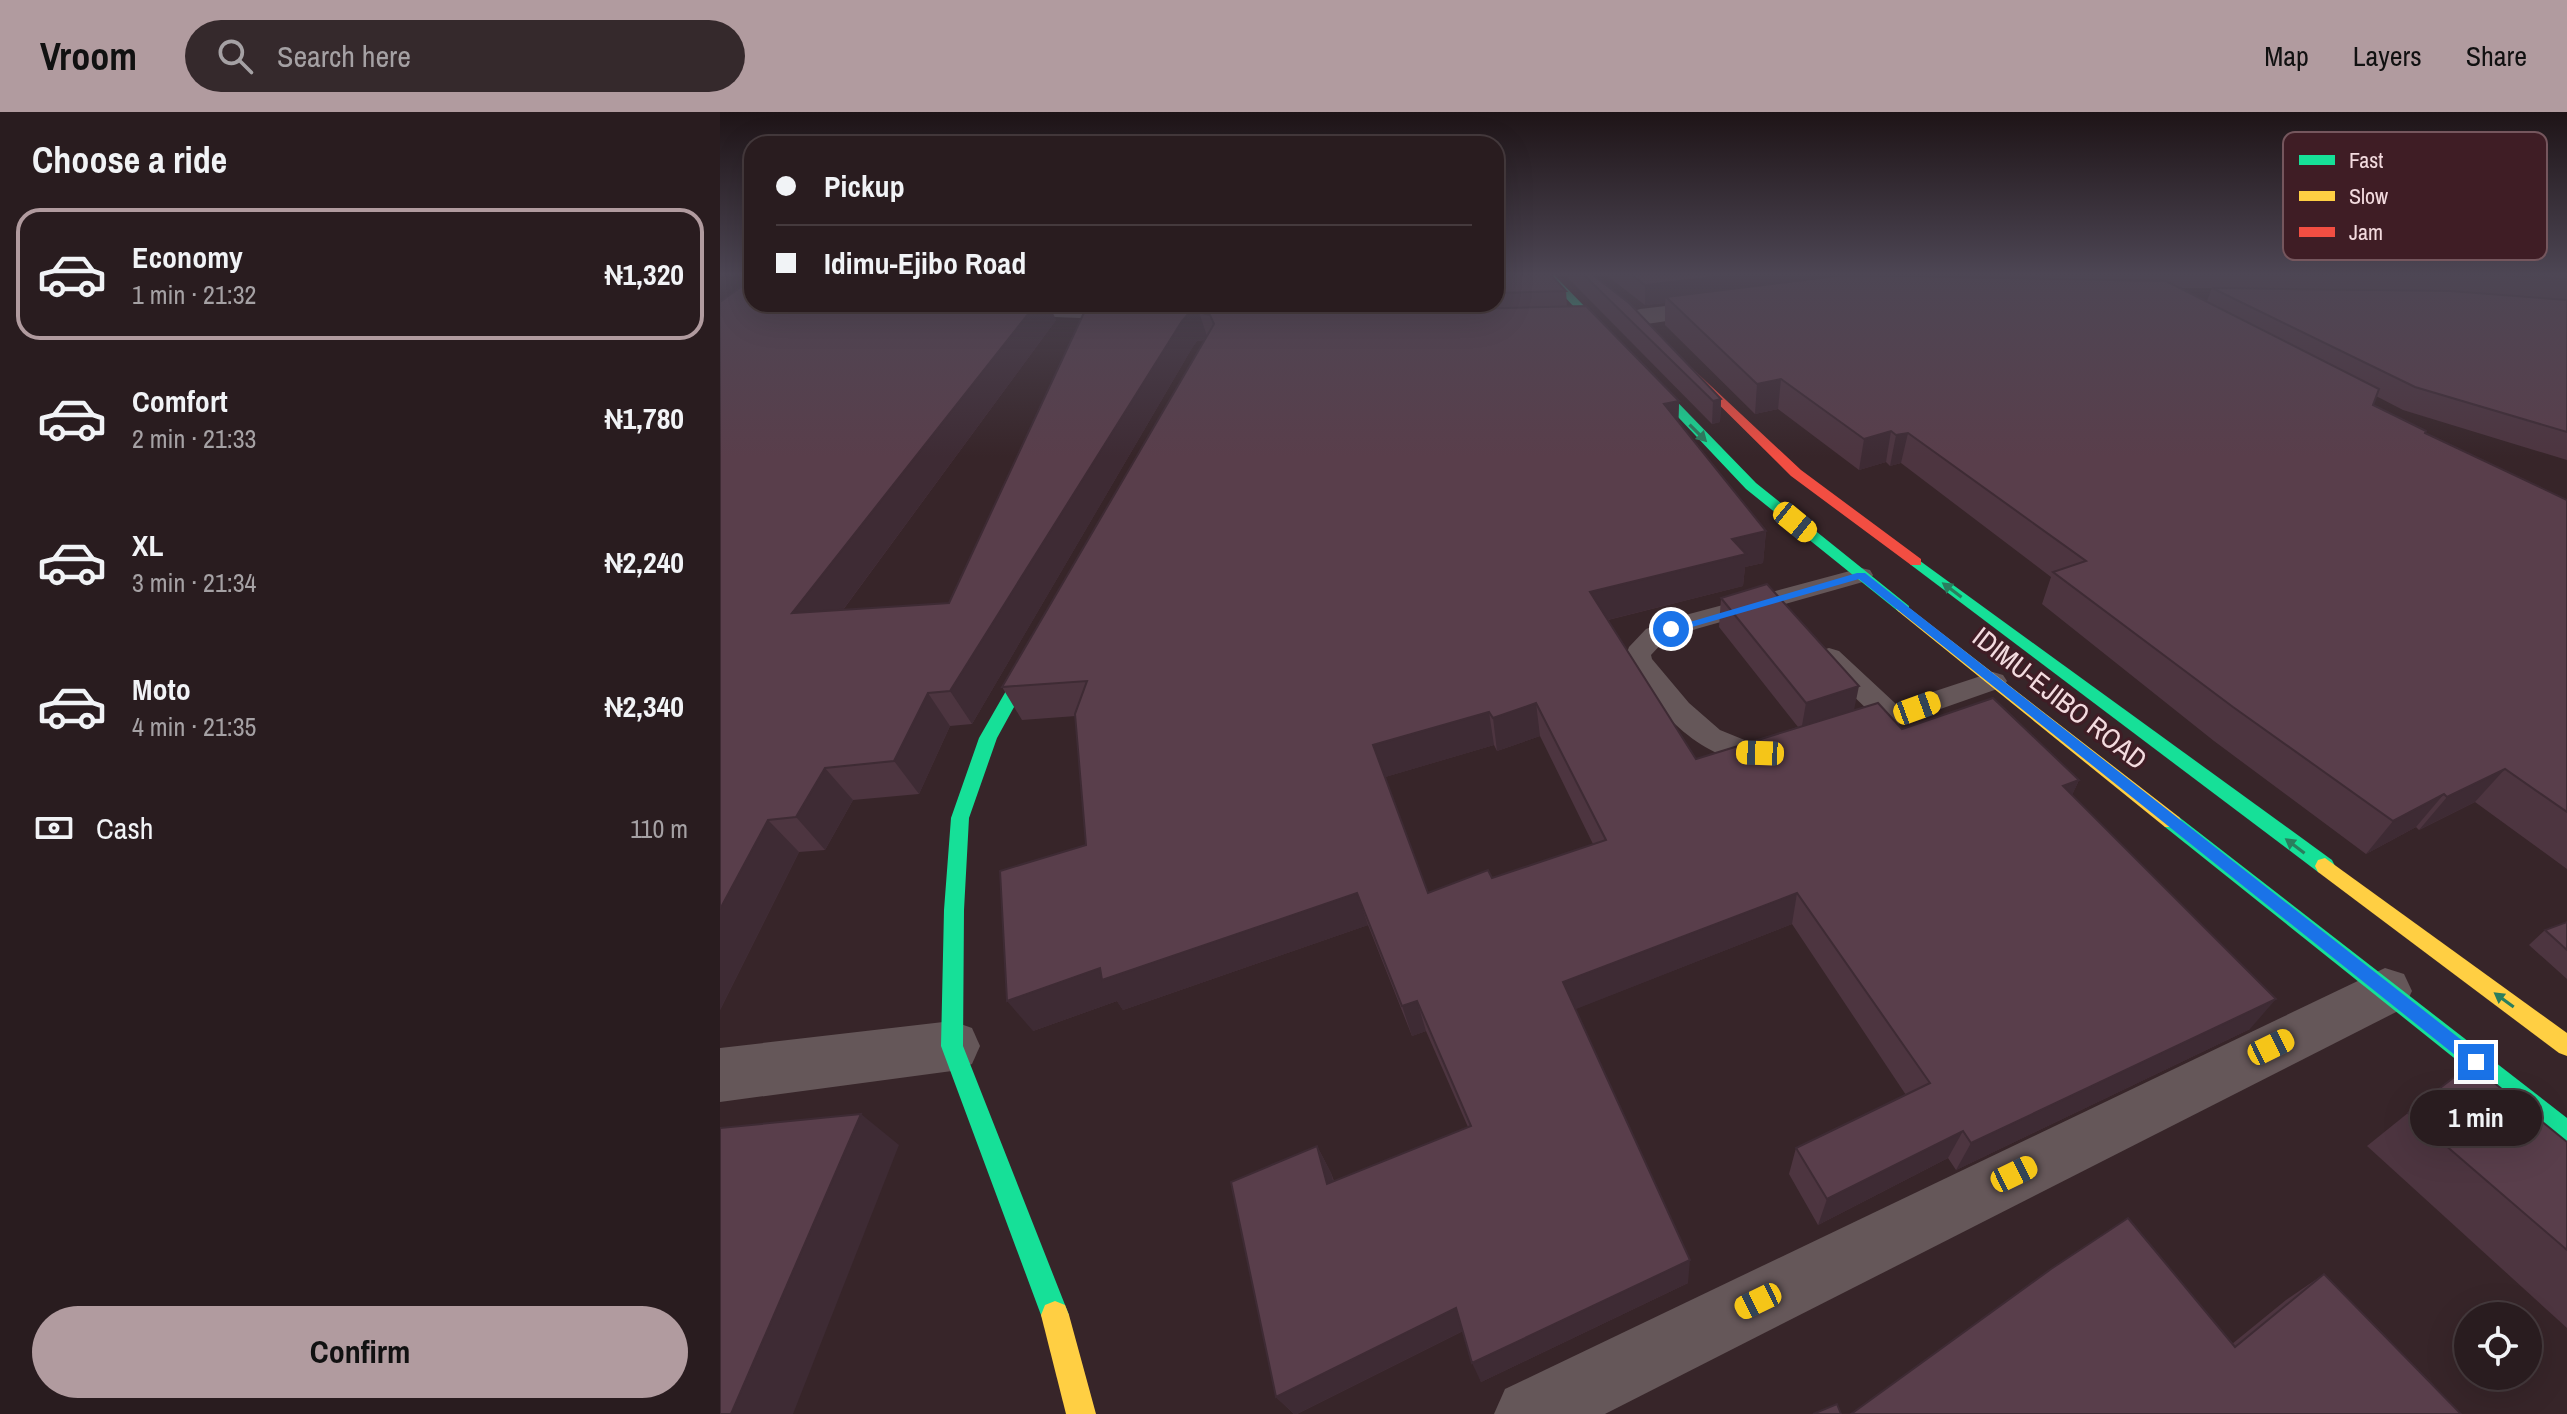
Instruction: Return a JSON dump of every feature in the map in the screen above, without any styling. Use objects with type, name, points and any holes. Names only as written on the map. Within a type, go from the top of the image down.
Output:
[{"type":"main road","name":"IDIMU-EJIBO ROAD","points":[[1608,336],[1660,394],[1751,486],[1993,681],[2567,1133]]},
{"type":"main road","name":"IDIMU-EJIBO ROAD","points":[[1657,336],[1703,386],[1796,473],[2567,1046]]},
{"type":"main road","points":[[1051,627],[988,738],[960,818],[954,910],[952,1046],[1058,1323],[1081,1414]]},
{"type":"street","points":[[1530,1414],[2385,991]]},
{"type":"street","points":[[720,1075],[952,1046]]},
{"type":"lane","points":[[1798,747],[1742,752],[1705,737],[1638,661],[1642,646],[1655,635],[1687,623],[1861,575]]},
{"type":"lane","points":[[1770,600],[1792,622]]},
{"type":"lane","points":[[1814,643],[1892,717]]},
{"type":"lane","points":[[1825,739],[1993,681]]},
{"type":"building","points":[[720,336],[1011,336],[792,613],[949,603],[1073,336],[1173,336],[950,691],[928,693],[894,761],[825,768],[796,817],[768,820],[720,909]]},
{"type":"building","points":[[1207,336],[1615,336],[1679,401],[1664,404],[1766,531],[1732,539],[1746,554],[1590,592],[1696,759],[1878,703],[1902,729],[1993,698],[2079,780],[2063,786],[2276,999],[1971,1143],[1963,1131],[1827,1199],[1796,1148],[1930,1083],[1797,893],[1563,982],[1690,1260],[1472,1363],[1456,1308],[1276,1397],[1231,1182],[1317,1146],[1327,1184],[1471,1126],[1417,1001],[1402,1006],[1357,893],[1102,980],[1100,968],[1007,1001],[1000,871],[1086,845],[1075,714],[1087,681],[1002,687]],"holes":[[[1536,703],[1606,840],[1492,878],[1488,870],[1428,893],[1373,745],[1489,712],[1493,718]]]},
{"type":"building","points":[[1646,336],[1660,336],[1721,399],[1713,401]]},
{"type":"building","points":[[1707,336],[2274,336],[2379,389],[2373,405],[2567,500],[2567,812],[2505,769],[2447,797],[2444,794],[2393,821],[2233,707],[2053,572],[2086,561],[1908,433],[1896,435],[1891,431],[1864,439],[1781,379],[1757,384]]},
{"type":"building","points":[[2310,336],[2567,336],[2567,432],[2415,387]]},
{"type":"building","points":[[1767,584],[1859,686],[1806,703],[1721,598]]},
{"type":"building","points":[[2567,922],[2567,950],[2545,930]]},
{"type":"building","points":[[2471,1064],[2567,1142],[2567,1250],[2408,1113]]},
{"type":"building","points":[[861,1114],[731,1414],[720,1414],[720,1128]]},
{"type":"building","points":[[2128,1218],[2235,1347],[2324,1274],[2461,1414],[1851,1414],[2051,1269]]},
{"type":"building","points":[[1837,1404],[1841,1414],[1813,1414]]},
{"type":"traffic: fast","points":[[1607,336],[1751,486],[1904,609]]},
{"type":"traffic: fast","points":[[1916,562],[2325,866]]},
{"type":"traffic: fast","points":[[1038,649],[988,738],[960,818],[954,910],[952,1046],[1055,1315]]},
{"type":"traffic: fast","points":[[2172,822],[2567,1133]]},
{"type":"traffic: slow","points":[[1904,609],[2172,822]]},
{"type":"traffic: slow","points":[[2325,866],[2567,1046]]},
{"type":"traffic: slow","points":[[1055,1315],[1081,1414]]},
{"type":"traffic: jam","points":[[1681,361],[1796,473],[1916,562]]},
{"type":"route","points":[[1671,629],[1861,575],[2476,1062]]}]
